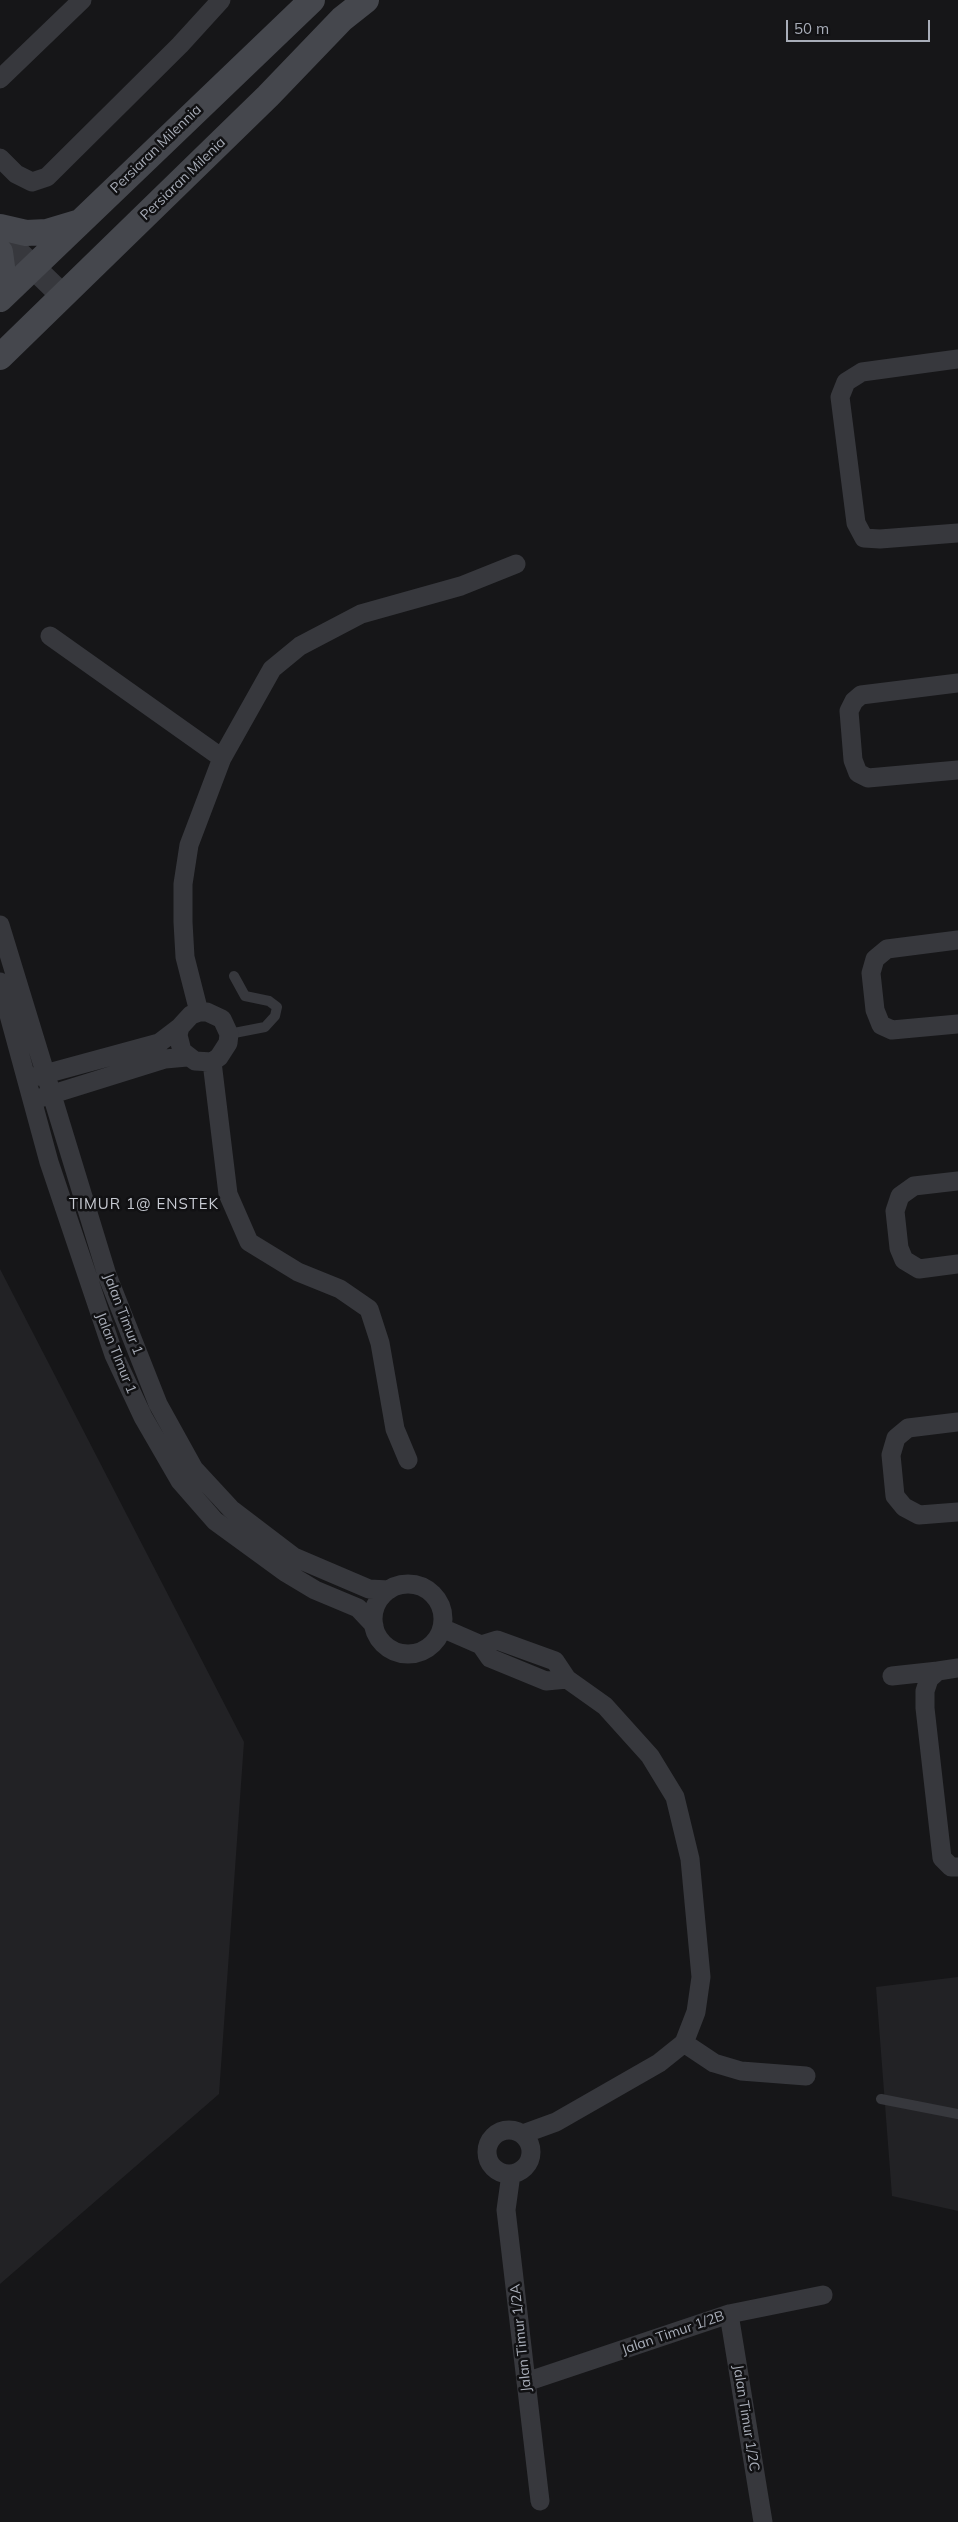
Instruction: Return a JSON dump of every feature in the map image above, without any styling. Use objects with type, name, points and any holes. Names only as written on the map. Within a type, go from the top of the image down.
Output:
[{"type":"main road","name":"Persiaran Milennia","points":[[0,299],[312,0]]},
{"type":"main road","name":"Persiaran Milenia","points":[[0,357],[268,96],[342,20],[366,0]]},
{"type":"main road","points":[[0,227],[33,233],[47,232],[80,222]]},
{"type":"main road","points":[[0,252],[2,274],[0,282]]},
{"type":"street","points":[[0,78],[82,0]]},
{"type":"street","points":[[0,158],[16,174],[32,182],[47,178],[180,45],[221,0]]},
{"type":"street","points":[[0,235],[63,296]]},
{"type":"street","points":[[958,359],[862,372],[846,382],[840,397],[856,523],[864,538],[880,540],[958,533]]},
{"type":"street","points":[[199,1012],[185,957],[183,884],[189,845],[222,758],[272,670],[300,646],[361,614],[461,586],[516,564]]},
{"type":"street","points":[[50,636],[222,758]]},
{"type":"street","points":[[958,683],[862,695],[854,702],[849,711],[853,760],[858,773],[868,778],[958,770]]},
{"type":"street","name":"Jalan Timur 1","points":[[0,925],[37,1076],[52,1094],[107,1275],[158,1404],[194,1469],[231,1509],[294,1557],[369,1589],[389,1590]]},
{"type":"street","points":[[958,940],[887,949],[875,959],[871,973],[874,1010],[880,1024],[892,1030],[958,1024]]},
{"type":"street","name":"Jalan TImur 1","points":[[0,982],[37,1076],[34,1100],[49,1162],[114,1355],[144,1417],[180,1481],[223,1527],[285,1572],[315,1590],[358,1608],[374,1625]]},
{"type":"street","points":[[34,1100],[165,1059],[187,1058],[203,1063],[212,1062],[225,1051],[229,1034],[222,1019],[207,1012],[199,1012],[184,1020],[180,1027],[159,1043],[37,1076]]},
{"type":"street","points":[[180,1027],[179,1043],[187,1058]]},
{"type":"street","points":[[212,1062],[228,1194],[249,1242],[298,1272],[340,1289],[369,1309],[380,1343],[395,1430],[408,1460]]},
{"type":"street","points":[[958,1181],[914,1186],[900,1196],[895,1211],[899,1248],[904,1260],[919,1268],[958,1264]]},
{"type":"street","points":[[958,1422],[908,1428],[896,1438],[891,1455],[895,1496],[904,1507],[919,1515],[958,1512]]},
{"type":"street","points":[[406,1585],[423,1588],[433,1595],[440,1604],[443,1616],[442,1628],[437,1640],[427,1650],[414,1654],[401,1654],[388,1648],[379,1638],[374,1625],[376,1607],[381,1598],[389,1590],[406,1585]]},
{"type":"street","points":[[442,1628],[481,1645],[490,1658],[546,1681],[567,1679],[605,1706],[650,1756],[675,1797],[690,1860],[701,1977],[696,2012],[684,2043],[658,2063],[556,2122],[523,2134]]},
{"type":"street","points":[[892,1676],[958,1668]]},
{"type":"street","points":[[938,1670],[929,1679],[925,1691],[925,1708],[942,1858],[951,1867],[958,1867]]},
{"type":"street","points":[[684,2043],[714,2063],[740,2071],[806,2076]]},
{"type":"street","points":[[505,2130],[514,2130],[523,2134],[531,2150],[530,2158],[520,2172],[511,2174],[502,2173],[494,2168],[488,2160],[487,2150],[489,2141],[496,2134],[505,2130]]},
{"type":"street","name":"Jalan Timur 1/2A","points":[[511,2174],[506,2210],[540,2501]]},
{"type":"street","name":"Jalan Timur 1/2B","points":[[526,2382],[729,2314],[823,2295]]},
{"type":"street","name":"Jalan Timur 1/2C","points":[[729,2314],[763,2522]]},
{"type":"lane","points":[[229,1034],[265,1027],[275,1016],[277,1007],[269,1001],[246,996],[234,976]]},
{"type":"lane","points":[[881,2098],[958,2114]]},
{"type":"shaded area","points":[[0,1269],[244,1742],[219,2094],[0,2284]]},
{"type":"shaded area","points":[[958,1977],[958,2211],[892,2196],[876,1987]]},
{"type":"district","name":"TIMUR 1@ ENSTEK","points":[[144,1204]]}]
